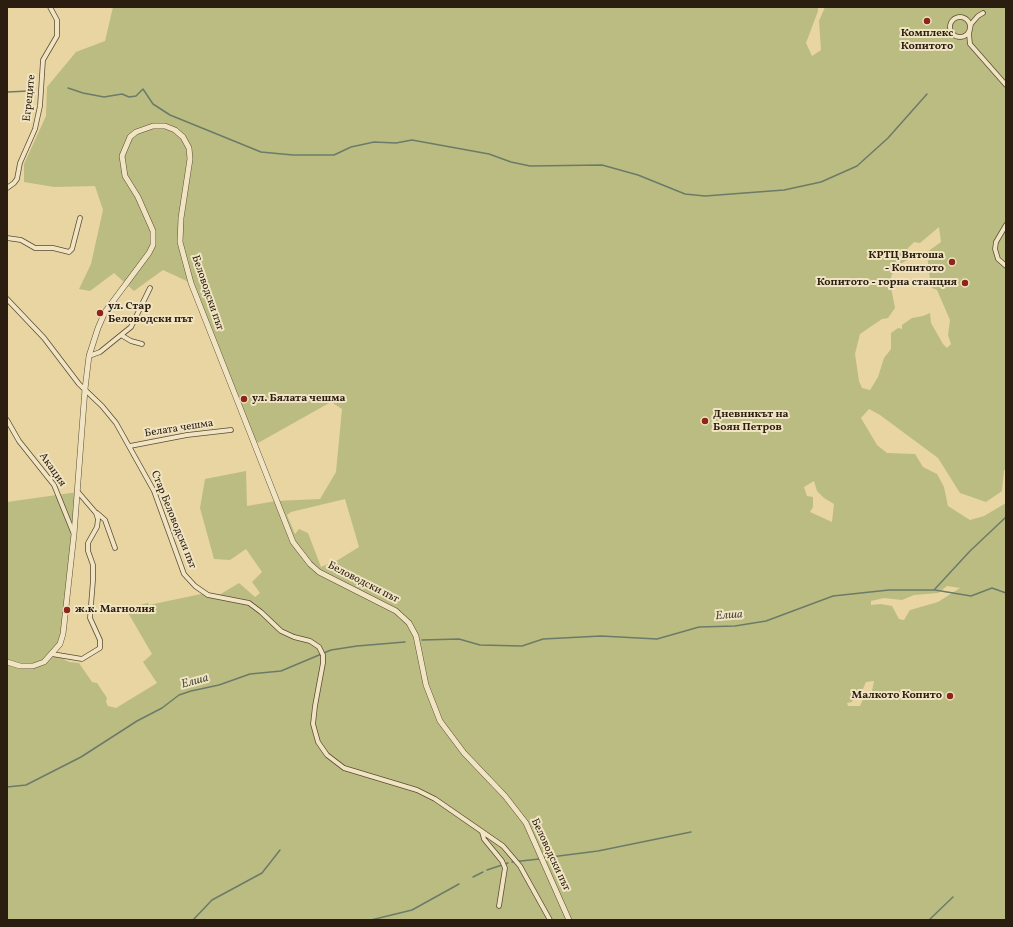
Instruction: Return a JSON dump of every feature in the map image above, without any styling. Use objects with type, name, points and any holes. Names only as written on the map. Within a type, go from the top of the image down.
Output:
[{"type":"street","name":"Егреците","points":[[7,188],[17,179],[20,163],[35,129],[40,106],[43,60],[57,36],[57,20],[50,7]]},
{"type":"street","points":[[983,13],[978,16],[955,19],[951,24],[952,33],[970,44],[1006,85]]},
{"type":"street","points":[[958,36],[964,36],[978,16]]},
{"type":"street","points":[[964,18],[968,23],[970,44]]},
{"type":"street","name":"Беловодски път","points":[[7,662],[20,666],[33,666],[44,662],[60,644],[63,634],[78,492],[85,389],[89,356],[105,312],[149,253],[153,244],[153,231],[122,166],[122,156],[124,147],[130,137],[144,128],[165,126],[175,130],[183,137],[190,154],[189,172],[181,218],[180,242],[191,282],[293,542],[310,564],[319,572],[396,611],[409,624],[416,636],[426,685],[440,721],[464,753],[505,796],[526,823],[569,920]]},
{"type":"street","points":[[7,238],[21,240],[35,248],[53,248],[69,252],[72,249],[80,218]]},
{"type":"street","points":[[1006,225],[996,242],[994,249],[998,259],[1006,266]]},
{"type":"street","points":[[89,356],[100,352],[131,327],[150,288]]},
{"type":"street","name":"Стар Беловодски път","points":[[7,299],[44,338],[79,384],[110,415],[130,446],[154,491],[184,574],[195,586],[208,594],[252,605],[281,632],[313,642],[322,653],[322,673],[313,724],[318,742],[327,755],[344,768],[423,793],[453,810],[503,846],[515,858],[550,920]]},
{"type":"street","points":[[121,335],[130,341],[142,344]]},
{"type":"street","name":"Акация","points":[[7,420],[19,442],[54,485],[74,534]]},
{"type":"street","name":"Белата чешма","points":[[130,446],[187,435],[231,430]]},
{"type":"street","points":[[78,492],[96,513],[105,520],[115,548]]},
{"type":"street","points":[[52,654],[82,659],[100,648],[100,640],[90,618],[89,610],[93,592],[93,565],[88,551],[88,543],[97,526],[96,513]]},
{"type":"street","points":[[482,832],[486,841],[502,861],[505,868],[499,906]]},
{"type":"green space","points":[[113,7],[818,7],[818,11],[806,43],[812,56],[821,50],[819,21],[825,7],[1006,7],[1006,470],[1004,470],[1002,491],[986,502],[960,493],[938,458],[880,415],[869,409],[861,418],[877,445],[887,453],[915,454],[923,467],[937,474],[944,487],[948,506],[970,520],[984,516],[1006,503],[1006,920],[7,920],[7,502],[78,492],[63,634],[53,654],[69,662],[79,663],[92,682],[97,683],[107,698],[106,702],[108,706],[116,708],[157,683],[143,662],[152,654],[127,611],[132,607],[201,594],[214,598],[239,583],[255,597],[260,593],[252,582],[262,572],[246,549],[230,560],[214,559],[200,508],[205,479],[246,471],[247,506],[276,501],[320,499],[336,472],[342,409],[331,402],[258,443],[246,428],[191,283],[163,270],[134,291],[114,273],[90,291],[79,289],[91,264],[103,210],[95,186],[54,187],[24,182],[24,164],[46,116],[47,87],[76,52],[105,41]],"holes":[[[939,227],[941,242],[927,252],[929,273],[932,288],[937,290],[950,320],[948,335],[951,344],[947,348],[943,344],[931,323],[930,313],[912,318],[902,325],[902,329],[898,328],[891,333],[891,349],[884,358],[878,377],[870,390],[862,388],[859,381],[855,354],[860,334],[882,319],[888,318],[895,308],[890,282],[892,274],[900,264],[907,260],[908,248],[914,242],[920,243]],[[814,481],[817,491],[824,498],[834,504],[832,522],[810,512],[813,507],[813,497],[807,496],[804,487]],[[345,499],[359,547],[338,560],[321,567],[308,533],[299,529],[295,534],[287,515],[291,512]],[[947,586],[960,588],[938,602],[910,610],[904,620],[899,619],[892,606],[881,604],[871,605],[871,601],[884,598],[902,600],[914,595],[938,593]],[[874,681],[872,691],[864,697],[860,706],[848,706],[847,703],[852,702],[856,691],[862,691],[866,682]]]},
{"type":"waterway","points":[[68,88],[83,93],[104,97],[122,94],[129,97],[136,96],[143,89],[153,104],[170,115],[261,152],[293,155],[334,155],[351,147],[374,142],[396,143],[412,140],[489,154],[511,162],[530,166],[602,165],[638,175],[685,194],[705,196],[784,190],[821,182],[857,166],[888,138],[927,94]]},
{"type":"waterway","points":[[7,92],[29,91]]},
{"type":"waterway","name":"Елша","points":[[422,640],[459,639],[480,645],[522,646],[543,639],[601,636],[657,639],[699,627],[735,626],[766,621],[833,596],[889,590],[934,590],[970,551],[1006,517]]},
{"type":"waterway","points":[[935,590],[971,596],[992,588],[1006,593]]},
{"type":"waterway","name":"Елша","points":[[7,787],[26,785],[81,757],[137,721],[162,708],[179,695],[219,685],[250,674],[281,671],[331,650],[405,642]]},
{"type":"waterway","points":[[543,858],[598,851],[691,832]]},
{"type":"waterway","points":[[193,920],[212,900],[262,873],[280,850]]},
{"type":"waterway","points":[[512,862],[539,859]]},
{"type":"waterway","points":[[487,870],[508,863]]},
{"type":"waterway","points":[[473,877],[483,872]]},
{"type":"waterway","points":[[371,920],[412,910],[459,884]]},
{"type":"waterway","points":[[929,920],[953,897]]},
{"type":"place","name":"Комплекс Копитото","points":[[927,21]]},
{"type":"place","name":"КРТЦ Витоша - Копитото","points":[[952,262]]},
{"type":"place","name":"Копитото - горна станция","points":[[965,283]]},
{"type":"place","name":"ул. Стар Беловодски път","points":[[100,313]]},
{"type":"place","name":"ул. Бялата чешма","points":[[244,399]]},
{"type":"place","name":"Дневникът на Боян Петров","points":[[705,421]]},
{"type":"place","name":"ж.к. Магнолия","points":[[67,610]]},
{"type":"place","name":"Малкото Копито","points":[[950,696]]}]
